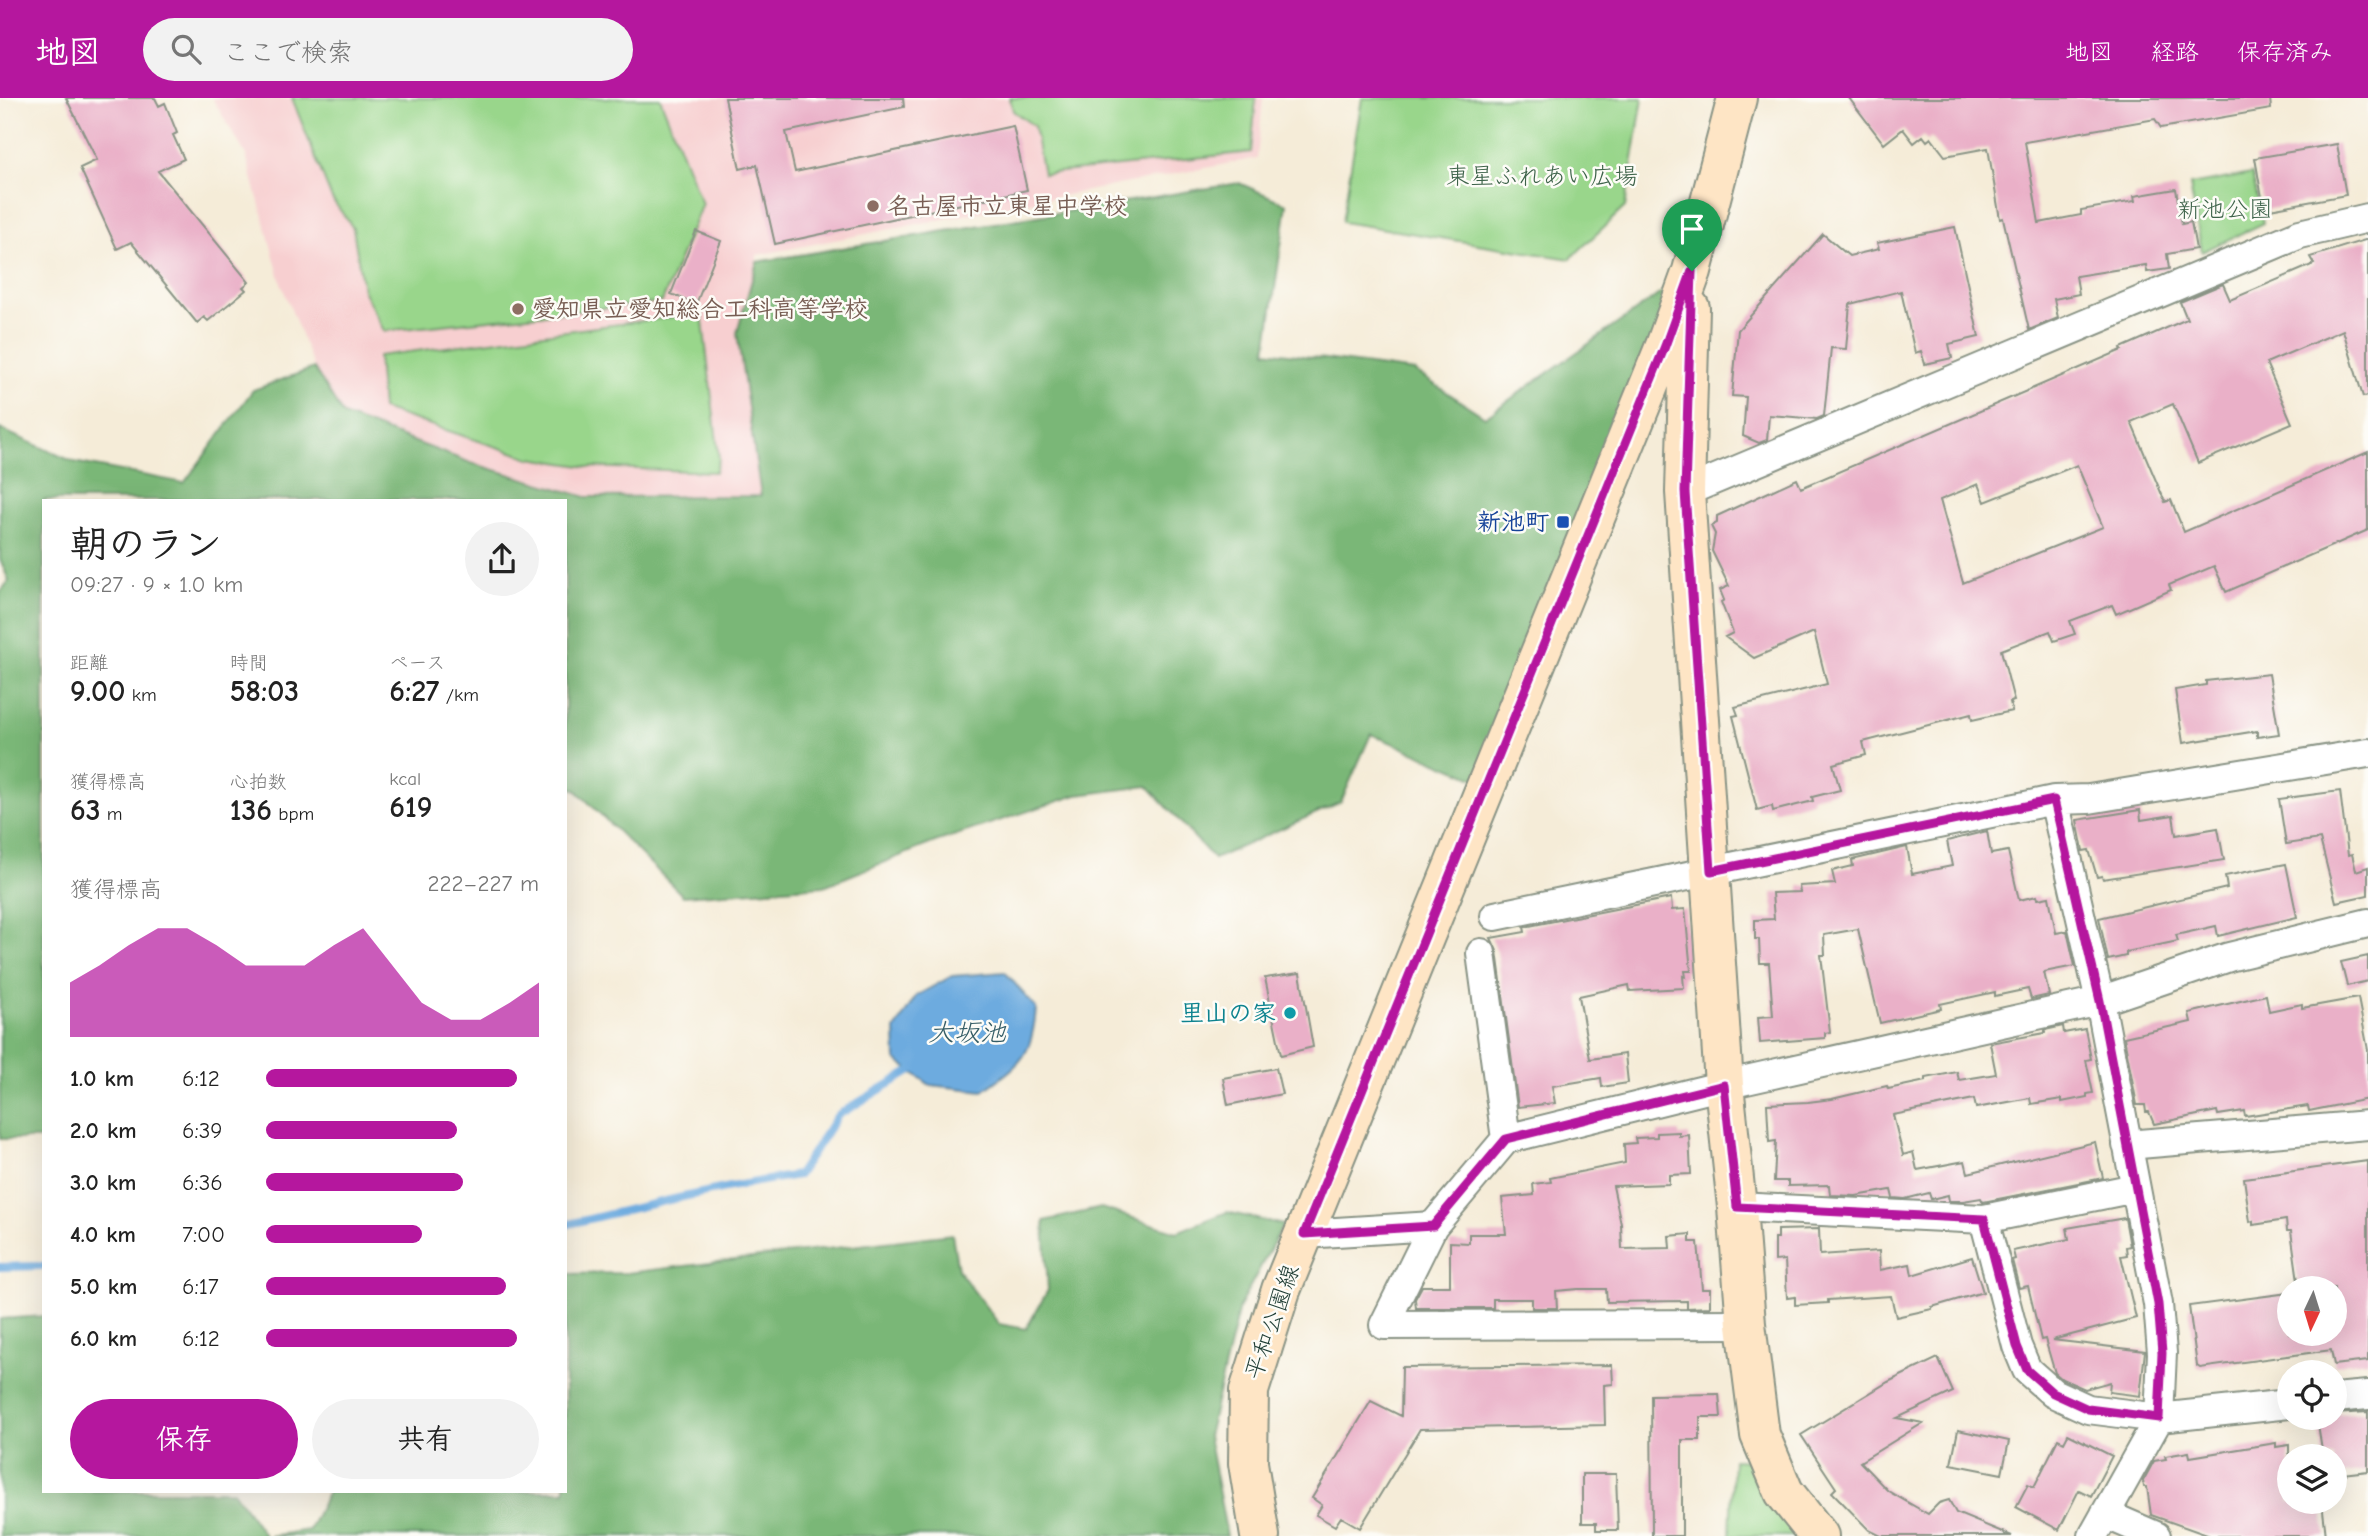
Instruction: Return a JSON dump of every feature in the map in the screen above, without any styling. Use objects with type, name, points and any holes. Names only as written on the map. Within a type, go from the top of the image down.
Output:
[{"type":"street","name":"平和公園線","points":[[1260,1536],[1248,1463],[1249,1391],[1281,1290],[1665,346],[1692,271],[1737,98]]},
{"type":"street","points":[[1685,492],[2300,234],[2368,218]]},
{"type":"street","points":[[1692,271],[1685,492],[1724,1085],[1746,1324],[1760,1435],[1784,1492],[1819,1536]]},
{"type":"street","points":[[1495,916],[2054,800],[2089,799],[2368,753]]},
{"type":"street","points":[[2054,800],[2100,1001],[2158,1304],[2162,1353],[2159,1418],[2099,1525],[2156,1536]]},
{"type":"street","points":[[1746,1324],[1384,1325],[1433,1226],[1506,1139],[1724,1085],[2100,1001],[2229,957],[2368,923]]},
{"type":"street","points":[[1481,953],[1506,1139]]},
{"type":"street","points":[[2127,1145],[2368,1125]]},
{"type":"street","points":[[1737,1207],[1984,1219],[2135,1188]]},
{"type":"street","points":[[1984,1219],[2017,1346],[2027,1370],[2053,1393],[2088,1409],[2159,1418],[2277,1405]]},
{"type":"street","points":[[1304,1234],[1433,1226]]},
{"type":"street","points":[[2347,1397],[2368,1395]]},
{"type":"shaded area","name":"愛知県立愛知総合工科高等学校","points":[[212,98],[1263,98],[1257,158],[757,255],[737,333],[762,496],[587,497],[471,463],[343,415],[314,368],[282,286],[246,155]]},
{"type":"green space","points":[[292,98],[660,98],[702,204],[662,302],[384,331],[363,290],[353,228],[332,199]]},
{"type":"green space","points":[[1010,98],[1256,98],[1251,152],[1043,174],[1034,126],[1013,111]]},
{"type":"green space","name":"東星ふれあい広場","points":[[1362,98],[1643,98],[1625,207],[1570,259],[1342,222]]},
{"type":"green space","name":"新池公園","points":[[2252,174],[2263,223],[2202,252],[2190,185]]},
{"type":"green space","points":[[1239,183],[1287,204],[1266,351],[1414,371],[1485,417],[1692,271],[1481,781],[1371,734],[1341,802],[1214,859],[1148,786],[1077,795],[935,842],[824,886],[683,896],[574,788],[567,790],[567,499],[42,499],[42,1139],[0,1139],[0,592],[9,581],[0,559],[0,429],[74,462],[184,483],[253,390],[314,368],[343,415],[471,463],[586,497],[761,496],[737,333],[757,262]]},
{"type":"green space","points":[[702,313],[719,459],[715,472],[588,467],[530,458],[382,409],[378,356]]},
{"type":"green space","points":[[1101,1208],[1177,1232],[1227,1212],[1283,1225],[1239,1307],[1208,1436],[1227,1536],[269,1536],[309,1530],[327,1493],[567,1493],[567,1274],[627,1273],[952,1234],[958,1270],[999,1324],[1026,1329],[1048,1290],[1044,1221]]},
{"type":"green space","points":[[42,1316],[42,1493],[234,1493],[265,1536],[0,1536],[0,1319]]},
{"type":"green space","points":[[1733,1460],[1759,1461],[1798,1536],[1730,1536]]},
{"type":"water","name":"大坂池","points":[[1005,972],[1036,1008],[1027,1049],[1007,1073],[983,1091],[930,1085],[896,1060],[895,1030],[916,996],[952,976]]},
{"type":"building","points":[[66,98],[155,98],[159,106],[165,103],[177,133],[173,135],[184,159],[158,171],[249,282],[243,287],[246,290],[208,321],[204,317],[197,323],[131,242],[117,249],[80,168],[97,160]]},
{"type":"building","points":[[725,98],[903,98],[904,107],[786,132],[795,172],[1013,126],[1027,190],[775,244],[757,165],[740,169]]},
{"type":"building","points":[[1849,98],[2270,98],[2271,109],[2161,128],[2155,119],[2025,142],[2039,223],[2081,215],[2081,210],[2135,201],[2134,196],[2176,189],[2182,224],[2191,222],[2196,249],[2167,254],[2169,269],[2147,272],[2146,265],[2076,276],[2079,294],[2054,299],[2058,318],[2029,330],[2003,218],[2000,219],[1988,148],[1945,156],[1931,138],[1927,141],[1923,136],[1914,143],[1903,129],[1884,144]]},
{"type":"building","points":[[2337,144],[2346,195],[2264,210],[2255,158]]},
{"type":"building","points":[[1955,227],[1979,337],[1949,344],[1952,358],[1925,364],[1921,351],[1915,353],[1901,291],[1850,304],[1846,349],[1831,348],[1824,416],[1817,419],[1769,415],[1767,440],[1759,443],[1743,436],[1746,397],[1732,396],[1738,330],[1823,234],[1849,256],[1879,249],[1877,243]]},
{"type":"building","points":[[696,231],[721,241],[696,304],[671,294]]},
{"type":"building","points":[[2368,239],[2368,396],[2363,397],[2343,330],[2266,363],[2292,423],[2198,463],[2173,404],[2131,422],[2165,502],[2171,500],[2184,532],[2368,452],[2368,530],[2226,592],[2214,566],[2169,585],[2171,590],[2116,614],[2112,605],[2070,621],[2075,634],[2054,641],[2050,631],[2001,650],[2014,701],[2010,702],[2012,711],[1972,720],[1971,714],[1863,742],[1866,755],[1833,764],[1840,790],[1812,797],[1813,801],[1773,811],[1772,806],[1757,810],[1733,716],[1738,715],[1735,707],[1827,684],[1814,632],[1754,658],[1725,637],[1733,633],[1721,602],[1724,600],[1720,590],[1729,586],[1712,551],[1715,534],[1711,526],[1717,523],[1717,516],[1797,479],[1801,488],[2122,350],[2121,348],[2187,319],[2180,302],[2223,284],[2230,300],[2314,264],[2310,257]],"holes":[[[2077,465],[2103,527],[1963,583],[1940,500],[1978,484],[1985,502]]]},
{"type":"building","points":[[2269,674],[2279,734],[2257,737],[2257,731],[2183,743],[2175,690],[2206,685],[2206,681]]},
{"type":"building","points":[[2340,791],[2348,855],[2352,854],[2356,871],[2368,867],[2368,895],[2336,902],[2320,839],[2286,844],[2279,799]]},
{"type":"building","points":[[2140,810],[2141,820],[2173,815],[2176,835],[2218,828],[2224,860],[2103,879],[2102,876],[2097,877],[2089,850],[2083,851],[2077,820]]},
{"type":"building","points":[[1987,831],[1991,854],[2008,851],[2019,900],[2037,896],[2038,899],[2049,897],[2056,933],[2067,931],[2075,966],[2044,972],[2049,995],[2031,999],[2028,989],[1995,996],[1995,992],[1940,1004],[1941,1009],[1880,1023],[1858,929],[1824,935],[1825,955],[1821,955],[1830,1032],[1825,1033],[1825,1038],[1760,1043],[1758,1017],[1773,1016],[1769,963],[1760,963],[1759,939],[1755,939],[1755,920],[1774,919],[1772,893],[1800,892],[1799,886],[1835,884],[1832,871],[1853,866],[1852,860],[1907,847],[1912,874],[1952,866],[1947,841]]},
{"type":"building","points":[[2286,864],[2297,917],[2218,936],[2216,926],[2176,935],[2178,941],[2126,952],[2126,956],[2108,960],[2099,918],[2227,888],[2225,876]]},
{"type":"building","points":[[1671,898],[1672,910],[1685,909],[1691,971],[1685,971],[1684,988],[1630,991],[1629,985],[1579,996],[1590,1059],[1625,1054],[1628,1083],[1602,1087],[1601,1078],[1552,1086],[1555,1103],[1518,1107],[1497,951],[1491,938],[1525,932],[1524,927]]},
{"type":"building","points":[[2368,956],[2368,981],[2347,986],[2341,962]]},
{"type":"building","name":"里山の家","points":[[1300,973],[1313,1047],[1281,1055],[1265,978]]},
{"type":"building","points":[[2266,995],[2269,1011],[2302,1004],[2302,1008],[2358,998],[2368,1050],[2368,1099],[2309,1111],[2308,1106],[2245,1116],[2244,1111],[2218,1115],[2217,1111],[2154,1124],[2145,1105],[2137,1105],[2124,1037],[2191,1022],[2189,1013]]},
{"type":"building","points":[[2063,1026],[2064,1033],[2085,1029],[2091,1059],[2086,1060],[2093,1093],[2087,1094],[2087,1097],[2062,1102],[2062,1099],[2031,1104],[2030,1098],[1976,1108],[1974,1099],[1893,1115],[1903,1155],[1913,1152],[1917,1170],[1965,1161],[1968,1173],[2095,1142],[2103,1178],[1983,1202],[1981,1198],[1949,1201],[1948,1195],[1931,1199],[1929,1193],[1905,1199],[1893,1198],[1891,1190],[1856,1196],[1830,1195],[1829,1185],[1788,1186],[1788,1181],[1774,1181],[1776,1141],[1769,1142],[1767,1104],[1832,1099],[1887,1086],[1888,1089],[1926,1081],[1926,1078],[1957,1072],[1959,1080],[1996,1074],[1990,1043],[2045,1033],[2045,1030]]},
{"type":"building","points":[[1276,1068],[1282,1094],[1228,1105],[1223,1078]]},
{"type":"building","points":[[1679,1132],[1679,1136],[1689,1135],[1691,1174],[1669,1175],[1669,1184],[1613,1186],[1621,1224],[1622,1249],[1670,1248],[1669,1236],[1690,1234],[1690,1242],[1698,1242],[1702,1289],[1710,1289],[1710,1307],[1687,1308],[1687,1301],[1607,1302],[1606,1289],[1578,1289],[1556,1291],[1557,1308],[1532,1308],[1532,1299],[1493,1299],[1493,1308],[1416,1308],[1415,1299],[1422,1286],[1450,1286],[1450,1242],[1469,1243],[1469,1234],[1506,1234],[1502,1198],[1534,1195],[1533,1184],[1551,1182],[1550,1178],[1625,1163],[1624,1144],[1636,1143],[1635,1138],[1657,1137],[1657,1133]]},
{"type":"building","points":[[2368,1161],[2368,1361],[2347,1363],[2347,1360],[2333,1360],[2331,1350],[2200,1368],[2197,1366],[2189,1306],[2277,1295],[2277,1346],[2347,1346],[2347,1276],[2297,1276],[2291,1231],[2287,1231],[2286,1220],[2253,1225],[2253,1221],[2250,1222],[2244,1178]]},
{"type":"building","points":[[2125,1218],[2130,1246],[2126,1247],[2127,1255],[2121,1256],[2136,1318],[2052,1340],[2145,1351],[2140,1396],[2109,1392],[2110,1382],[2085,1389],[2055,1373],[2045,1339],[2041,1340],[2028,1286],[2019,1288],[2012,1260],[2015,1259],[2013,1251],[2069,1239],[2067,1228]]},
{"type":"building","points":[[1819,1229],[1820,1255],[1879,1251],[1880,1270],[1910,1264],[1912,1275],[1972,1257],[1983,1292],[1932,1309],[1896,1317],[1891,1296],[1795,1305],[1795,1297],[1787,1298],[1785,1260],[1775,1261],[1775,1238],[1778,1238],[1778,1230]]},
{"type":"building","points":[[1938,1358],[1953,1392],[1897,1418],[1923,1423],[1860,1462],[1888,1491],[1928,1514],[1939,1503],[1949,1500],[1956,1513],[2012,1536],[1881,1536],[1869,1530],[1832,1492],[1836,1488],[1801,1435],[1888,1382]]},
{"type":"building","points":[[1612,1365],[1613,1384],[1604,1385],[1605,1425],[1420,1429],[1360,1528],[1341,1517],[1335,1526],[1316,1515],[1322,1505],[1312,1498],[1371,1401],[1401,1416],[1402,1367]]},
{"type":"building","points":[[1719,1394],[1721,1417],[1700,1417],[1700,1440],[1682,1440],[1682,1536],[1652,1536],[1651,1395]]},
{"type":"building","points":[[2368,1412],[2368,1471],[2347,1473],[2347,1444],[2321,1444],[2319,1430],[2347,1430],[2347,1413]]},
{"type":"building","points":[[1958,1430],[2009,1441],[2002,1474],[1951,1464]]},
{"type":"building","points":[[2068,1434],[2112,1456],[2091,1496],[2079,1490],[2059,1530],[2016,1507],[2028,1484],[2034,1487],[2058,1439],[2064,1442]]},
{"type":"building","points":[[2276,1443],[2277,1514],[2323,1514],[2326,1536],[2210,1536],[2151,1515],[2147,1487],[2144,1487],[2143,1481],[2154,1461],[2166,1459],[2165,1456],[2189,1452],[2190,1457]]},
{"type":"building","points":[[1582,1474],[1616,1474],[1618,1530],[1596,1530],[1596,1523],[1582,1523]]},
{"type":"waterway","points":[[567,1225],[710,1191],[798,1175],[838,1115],[911,1071]]},
{"type":"waterway","points":[[0,1267],[42,1266]]},
{"type":"place","name":"名古屋市立東星中学校","points":[[873,206]]},
{"type":"place","name":"愛知県立愛知総合工科高等学校","points":[[518,309]]},
{"type":"place","name":"新池町","points":[[1563,522]]},
{"type":"place","name":"里山の家","points":[[1290,1013]]},
{"type":"route","points":[[1692,271],[1685,492],[1711,871],[2054,800],[2100,1001],[2158,1304],[2162,1353],[2159,1418],[2088,1409],[2053,1393],[2027,1370],[2017,1346],[1984,1219],[1737,1207],[1724,1085],[1506,1139],[1433,1226],[1304,1234],[1665,346],[1692,271]]}]
